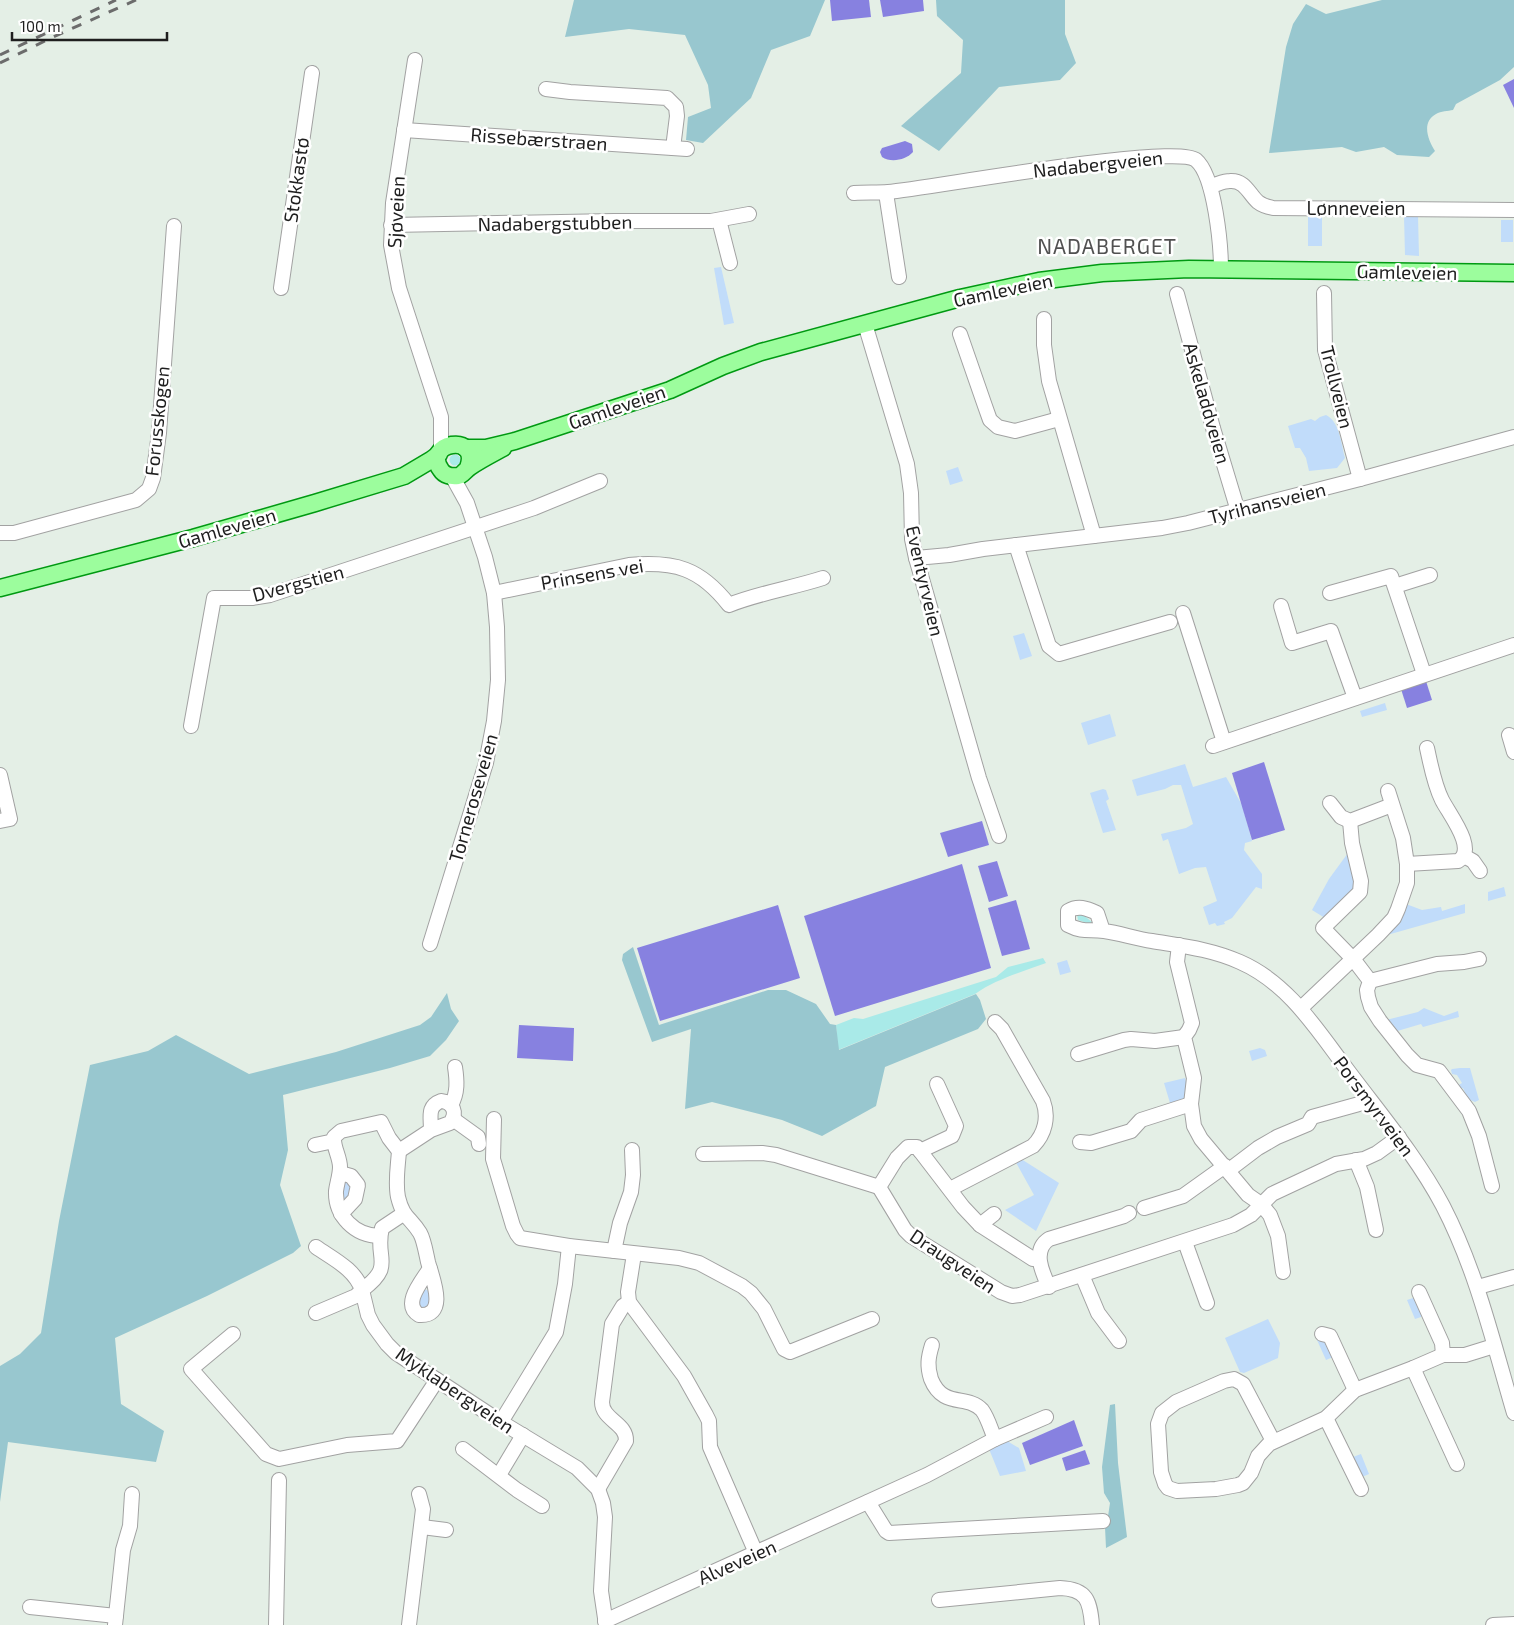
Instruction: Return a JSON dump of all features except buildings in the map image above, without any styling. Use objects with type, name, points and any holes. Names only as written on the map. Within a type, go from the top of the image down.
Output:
[{"type":"main road","name":"Gamleveien","points":[[463,447],[486,448],[515,441],[670,390],[746,357],[960,298],[1054,279],[1143,270],[1514,273]]},
{"type":"main road","name":"Gamleveien","points":[[0,588],[315,504],[404,476],[458,473],[515,441]]},
{"type":"main road","points":[[450,444],[463,447],[470,459],[458,473],[439,466],[440,452],[450,444]]},
{"type":"main road","name":"Gamleveien","points":[[404,476],[431,460],[440,452]]},
{"type":"street","name":"Sjøveien","points":[[416,60],[392,203],[391,245],[399,288],[441,417],[463,447]]},
{"type":"street","name":"Stokkastø","points":[[281,288],[312,73]]},
{"type":"street","name":"Rissebærstraen","points":[[404,130],[680,148],[676,107],[666,98],[546,89]]},
{"type":"street","name":"Nadabergveien","points":[[854,193],[886,193],[1067,166],[1134,159],[1191,157],[1202,168],[1210,186],[1221,244],[1221,270]]},
{"type":"street","name":"Lønneveien","points":[[1210,186],[1230,181],[1237,182],[1246,187],[1259,203],[1274,208],[1514,210]]},
{"type":"street","points":[[886,193],[899,277]]},
{"type":"street","name":"Nadabergstubben","points":[[391,225],[719,220],[749,214]]},
{"type":"street","points":[[719,220],[730,263]]},
{"type":"street","name":"Forusskogen","points":[[0,533],[22,530],[136,500],[144,495],[148,489],[153,478],[159,433],[174,226]]},
{"type":"street","name":"Trollveien","points":[[1324,293],[1325,350],[1360,479]]},
{"type":"street","name":"Askeladdveien","points":[[1177,294],[1213,428],[1238,510]]},
{"type":"street","points":[[1044,320],[1049,381],[1094,536]]},
{"type":"street","name":"Eventyrveien","points":[[865,324],[907,464],[911,494],[912,539],[916,558],[979,778],[999,836]]},
{"type":"street","points":[[960,334],[990,420],[998,427],[1015,431],[1059,419]]},
{"type":"street","name":"Sjøveien","points":[[440,452],[441,417]]},
{"type":"street","name":"Tyrihansveien","points":[[916,558],[1162,528],[1360,479],[1514,437]]},
{"type":"street","name":"Torneroseveien","points":[[430,944],[488,754],[498,680],[498,636],[494,593],[458,473]]},
{"type":"street","points":[[475,528],[534,508],[600,481]]},
{"type":"street","name":"Dvergstien","points":[[191,726],[214,598],[252,598],[270,594],[475,528]]},
{"type":"street","points":[[1016,545],[1049,646],[1059,654],[1170,622]]},
{"type":"street","name":"Prinsens vei","points":[[494,593],[646,563],[670,565],[685,569],[702,577],[718,591],[729,605],[744,599],[792,588],[823,578]]},
{"type":"street","points":[[1395,586],[1430,575]]},
{"type":"street","points":[[1330,594],[1391,576],[1424,674]]},
{"type":"street","points":[[1281,606],[1292,643],[1331,631],[1355,698]]},
{"type":"street","points":[[1183,613],[1218,744],[1514,644]]},
{"type":"street","points":[[1509,735],[1514,752]]},
{"type":"street","points":[[1407,864],[1458,861],[1464,856],[1466,851],[1456,822],[1442,801],[1427,748]]},
{"type":"street","points":[[0,775],[10,819],[0,822]]},
{"type":"street","points":[[1301,1008],[1354,960],[1394,918],[1403,898],[1407,883],[1407,864],[1403,838],[1388,791]]},
{"type":"street","points":[[1330,803],[1341,817],[1350,821],[1392,805]]},
{"type":"street","points":[[1350,821],[1352,843],[1360,881],[1360,892],[1323,928],[1354,960],[1370,981]]},
{"type":"street","points":[[1464,856],[1473,861],[1480,872]]},
{"type":"street","name":"Porsmyrveien","points":[[1103,931],[1209,950],[1259,972],[1280,988],[1301,1008],[1399,1137],[1442,1204],[1478,1288],[1514,1413]]},
{"type":"street","points":[[1078,1054],[1124,1040],[1155,1041],[1184,1036],[1192,1023],[1177,962],[1179,944]]},
{"type":"street","points":[[1370,981],[1437,964],[1479,960]]},
{"type":"street","points":[[1370,981],[1367,990],[1371,1007],[1386,1029],[1417,1065],[1439,1071],[1469,1111],[1479,1136],[1492,1186]]},
{"type":"street","points":[[950,1189],[1033,1146],[1039,1140],[1045,1124],[1046,1112],[1043,1102],[1002,1029],[995,1022]]},
{"type":"street","points":[[1184,1036],[1194,1078],[1191,1115],[1198,1133],[1248,1195],[1261,1204],[1270,1216],[1278,1236],[1283,1272]]},
{"type":"street","points":[[399,1151],[431,1130],[448,1124],[456,1095],[457,1076],[455,1067]]},
{"type":"street","points":[[920,1151],[952,1136],[956,1126],[937,1084]]},
{"type":"street","points":[[431,1130],[430,1112],[433,1105],[441,1101],[447,1102],[452,1112],[478,1137],[479,1144]]},
{"type":"street","points":[[1080,1142],[1091,1143],[1131,1131],[1141,1120],[1191,1104]]},
{"type":"street","points":[[1144,1208],[1183,1196],[1277,1136],[1308,1124],[1312,1117],[1359,1104]]},
{"type":"street","points":[[494,1119],[493,1159],[517,1234],[527,1240],[679,1258],[699,1263],[742,1286],[759,1302],[784,1349],[790,1352],[872,1319]]},
{"type":"street","points":[[380,1236],[367,1235],[348,1224],[341,1214],[336,1192],[340,1165],[334,1136],[341,1131],[381,1122],[399,1151],[398,1196],[403,1214],[420,1233],[430,1268]]},
{"type":"street","name":"Draugveien","points":[[879,1187],[905,1230],[911,1236],[1001,1292],[1012,1296],[1082,1276],[1243,1221],[1272,1194],[1336,1164],[1364,1159],[1377,1153],[1399,1137]]},
{"type":"street","points":[[315,1145],[334,1141]]},
{"type":"street","points":[[703,1154],[762,1153],[776,1155],[879,1187],[897,1158],[908,1147],[917,1147],[935,1172],[980,1225],[1033,1259]]},
{"type":"street","points":[[614,1251],[620,1223],[631,1192],[633,1175],[632,1150]]},
{"type":"street","points":[[1356,1160],[1367,1187],[1376,1230]]},
{"type":"street","points":[[340,1173],[351,1176],[358,1185],[355,1199],[341,1214]]},
{"type":"street","points":[[1048,1287],[1043,1274],[1040,1255],[1045,1242],[1049,1239],[1129,1213]]},
{"type":"street","points":[[316,1313],[356,1296],[375,1281],[382,1270],[380,1236],[382,1228],[403,1214]]},
{"type":"street","points":[[980,1225],[994,1214]]},
{"type":"street","points":[[1185,1242],[1207,1303]]},
{"type":"street","points":[[501,1422],[556,1332],[562,1308],[570,1246]]},
{"type":"street","name":"Myklabergveien","points":[[316,1247],[350,1271],[359,1281],[368,1315],[373,1325],[396,1353],[501,1422],[577,1468],[598,1489]]},
{"type":"street","points":[[634,1254],[628,1292],[629,1302],[684,1376],[706,1415],[709,1421],[710,1447],[756,1553]]},
{"type":"street","points":[[1082,1276],[1098,1313],[1119,1341]]},
{"type":"street","points":[[1478,1288],[1514,1277]]},
{"type":"street","points":[[1419,1292],[1442,1344],[1443,1354]]},
{"type":"street","points":[[606,1623],[601,1591],[605,1517],[598,1489],[626,1441],[624,1432],[603,1411],[602,1402],[612,1324],[623,1306],[629,1302]]},
{"type":"street","points":[[233,1334],[191,1369],[266,1454],[279,1459],[347,1445],[397,1441],[437,1380]]},
{"type":"street","points":[[1322,1334],[1330,1336],[1355,1390]]},
{"type":"street","points":[[932,1345],[928,1367],[937,1391],[945,1396],[976,1406],[981,1410],[995,1439]]},
{"type":"street","points":[[1273,1441],[1243,1384],[1234,1380],[1224,1381],[1176,1402],[1162,1413],[1158,1424],[1163,1479],[1168,1488],[1178,1491],[1216,1489],[1238,1485],[1246,1480],[1258,1456],[1273,1441],[1326,1418],[1355,1390],[1413,1368],[1443,1354],[1465,1355],[1494,1346]]},
{"type":"street","points":[[1413,1368],[1457,1464]]},
{"type":"street","name":"Alveveien","points":[[606,1623],[927,1475],[995,1439],[1046,1416]]},
{"type":"street","points":[[1326,1418],[1361,1489]]},
{"type":"street","name":"Myklabergveien","points":[[499,1475],[523,1435]]},
{"type":"street","points":[[463,1449],[517,1490],[542,1506]]},
{"type":"street","points":[[276,1625],[279,1480]]},
{"type":"street","points":[[30,1607],[115,1621],[123,1550],[130,1526],[132,1494]]},
{"type":"street","points":[[408,1625],[422,1526],[423,1509],[419,1494]]},
{"type":"street","points":[[868,1502],[889,1533],[1104,1521]]},
{"type":"street","points":[[422,1526],[446,1530]]},
{"type":"street","points":[[939,1600],[1060,1588],[1074,1589],[1081,1592],[1086,1598],[1092,1625]]},
{"type":"street","points":[[1493,1625],[1514,1624]]},
{"type":"shaded area","points":[[574,0],[825,0],[810,36],[771,50],[751,98],[703,143],[686,140],[688,117],[711,108],[708,85],[685,35],[629,29],[565,37]]},
{"type":"shaded area","points":[[830,0],[869,0],[871,17],[832,21]]},
{"type":"shaded area","points":[[880,0],[923,0],[924,11],[883,17]]},
{"type":"shaded area","points":[[936,0],[1065,0],[1065,34],[1076,63],[1060,80],[999,87],[939,151],[901,126],[961,73],[963,40],[937,16]]},
{"type":"shaded area","points":[[1382,0],[1514,0],[1514,67],[1500,80],[1456,104],[1453,110],[1440,112],[1431,117],[1427,131],[1435,151],[1429,157],[1397,155],[1384,147],[1356,152],[1342,147],[1269,153],[1286,47],[1293,24],[1306,4],[1326,14]]},
{"type":"shaded area","points":[[1514,79],[1514,108],[1503,85]]},
{"type":"shaded area","points":[[905,141],[912,144],[913,152],[910,155],[894,160],[882,157],[880,152],[882,148]]},
{"type":"shaded area","points":[[1308,215],[1322,215],[1322,246],[1308,246]]},
{"type":"shaded area","points":[[1404,216],[1418,216],[1419,256],[1405,255]]},
{"type":"shaded area","points":[[1501,220],[1513,220],[1513,242],[1501,242]]},
{"type":"shaded area","points":[[721,267],[734,323],[724,325],[714,268]]},
{"type":"shaded area","points":[[1326,415],[1331,418],[1337,428],[1345,458],[1337,468],[1309,471],[1306,458],[1300,448],[1295,448],[1288,426],[1311,419],[1315,421]]},
{"type":"shaded area","points":[[455,454],[461,460],[455,466],[449,460]]},
{"type":"shaded area","points":[[958,467],[963,481],[950,485],[946,471]]},
{"type":"shaded area","points":[[1024,633],[1032,656],[1020,660],[1013,636]]},
{"type":"shaded area","points":[[1426,681],[1432,700],[1407,708],[1401,689]]},
{"type":"shaded area","points":[[1385,703],[1387,710],[1362,717],[1360,711]]},
{"type":"shaded area","points":[[1110,714],[1116,736],[1088,745],[1081,723]]},
{"type":"shaded area","points":[[1264,762],[1285,830],[1252,840],[1232,773]]},
{"type":"shaded area","points":[[1185,764],[1193,787],[1226,777],[1242,805],[1252,841],[1245,843],[1244,850],[1262,874],[1262,889],[1256,887],[1232,918],[1224,922],[1225,924],[1217,926],[1215,923],[1209,925],[1203,907],[1217,901],[1206,867],[1195,868],[1179,874],[1168,839],[1163,841],[1161,834],[1186,828],[1193,824],[1181,785],[1173,785],[1137,796],[1132,780]]},
{"type":"shaded area","points":[[1103,789],[1106,790],[1109,799],[1106,801],[1116,830],[1103,833],[1090,793]]},
{"type":"shaded area","points":[[982,821],[989,845],[948,857],[940,833]]},
{"type":"shaded area","points":[[1348,853],[1358,886],[1325,918],[1312,910],[1329,879]]},
{"type":"shaded area","points":[[997,861],[1008,896],[989,902],[978,866]]},
{"type":"shaded area","points":[[962,864],[991,968],[835,1016],[804,916]]},
{"type":"shaded area","points":[[1504,887],[1506,896],[1488,901],[1488,892]]},
{"type":"shaded area","points":[[1016,900],[1030,949],[1002,956],[988,908]]},
{"type":"shaded area","points":[[1406,904],[1422,910],[1441,907],[1442,911],[1465,904],[1465,913],[1387,935]]},
{"type":"shaded area","points":[[778,905],[800,978],[660,1021],[637,948]]},
{"type":"shaded area","points":[[1077,914],[1082,914],[1092,922],[1090,924],[1078,920]]},
{"type":"shaded area","points":[[633,947],[659,1025],[768,990],[786,990],[816,1004],[830,1024],[836,1025],[839,1050],[976,994],[986,1019],[978,1029],[885,1067],[876,1106],[822,1136],[782,1120],[712,1102],[685,1109],[691,1029],[652,1042],[622,960],[623,954]]},
{"type":"shaded area","points":[[1043,958],[1046,963],[1000,980],[975,994],[838,1050],[836,1025],[854,1018],[863,1019],[996,977],[1008,967]]},
{"type":"shaded area","points":[[1067,960],[1071,972],[1060,975],[1057,963]]},
{"type":"shaded area","points":[[447,993],[451,1009],[459,1021],[446,1040],[430,1056],[283,1095],[288,1150],[280,1185],[301,1246],[293,1253],[207,1296],[115,1338],[121,1404],[164,1431],[156,1462],[8,1442],[0,1502],[0,1366],[20,1354],[41,1333],[59,1221],[90,1065],[148,1051],[176,1035],[249,1074],[336,1052],[420,1025],[431,1017]]},
{"type":"shaded area","points":[[1424,1008],[1444,1016],[1458,1011],[1459,1017],[1423,1027],[1421,1024],[1394,1032],[1386,1020],[1418,1012]]},
{"type":"shaded area","points":[[519,1025],[574,1028],[573,1061],[517,1058]]},
{"type":"shaded area","points":[[1260,1048],[1265,1050],[1267,1056],[1252,1061],[1249,1051]]},
{"type":"shaded area","points":[[1470,1068],[1479,1100],[1475,1102],[1468,1099],[1463,1088],[1457,1091],[1454,1088],[1462,1083],[1457,1075],[1452,1074],[1451,1070]]},
{"type":"shaded area","points":[[1185,1078],[1188,1089],[1186,1099],[1170,1103],[1164,1083]]},
{"type":"shaded area","points":[[1018,1157],[1059,1183],[1036,1231],[1005,1210],[1034,1195],[1014,1159]]},
{"type":"shaded area","points":[[344,1178],[355,1187],[346,1205],[339,1198]]},
{"type":"shaded area","points":[[422,1288],[431,1292],[434,1301],[420,1312],[417,1296]]},
{"type":"shaded area","points":[[1413,1298],[1419,1300],[1424,1311],[1421,1317],[1415,1319],[1407,1300]]},
{"type":"shaded area","points":[[1268,1319],[1280,1343],[1278,1358],[1244,1373],[1240,1372],[1225,1338]]},
{"type":"shaded area","points":[[1323,1337],[1333,1357],[1326,1360],[1317,1340]]},
{"type":"shaded area","points":[[1115,1404],[1118,1463],[1127,1537],[1106,1548],[1105,1527],[1110,1503],[1104,1493],[1102,1467],[1110,1405]]},
{"type":"shaded area","points":[[1074,1420],[1083,1446],[1030,1465],[1022,1443]]},
{"type":"shaded area","points":[[1007,1441],[1019,1448],[1026,1471],[1000,1476],[989,1449]]},
{"type":"shaded area","points":[[1085,1450],[1090,1464],[1066,1471],[1062,1458]]},
{"type":"shaded area","points":[[1361,1454],[1369,1474],[1362,1477],[1352,1462],[1353,1457]]},
{"type":"railway","points":[[0,55],[116,0]]},
{"type":"railway","points":[[0,63],[136,0]]},
{"type":"district","name":"NADABERGET","points":[[1107,247]]}]
